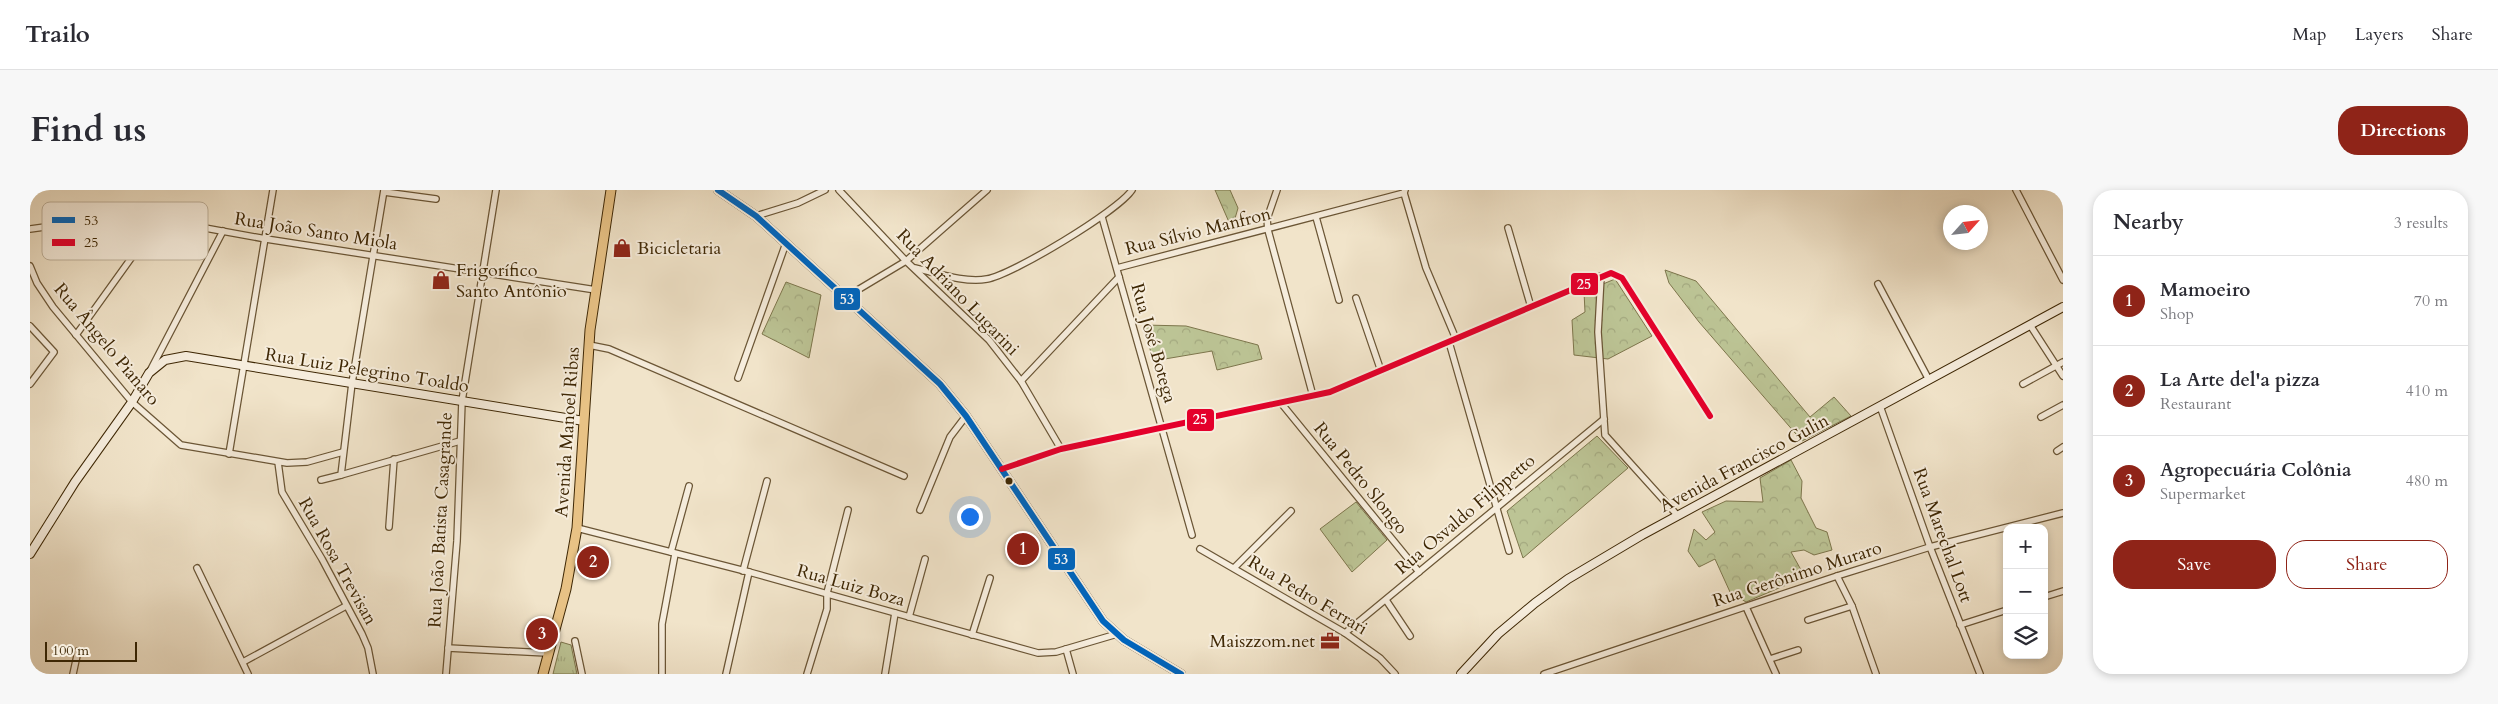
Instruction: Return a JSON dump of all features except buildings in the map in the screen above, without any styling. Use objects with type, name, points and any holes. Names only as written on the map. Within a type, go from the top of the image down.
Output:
[{"type":"main road","name":"Avenida Manoel Ribas","points":[[543,674],[547,653],[566,589],[577,528],[589,345],[611,190]]},
{"type":"street","points":[[229,454],[273,190]]},
{"type":"street","name":"Rua João Batista Casagrande","points":[[446,674],[461,473],[462,401],[496,190]]},
{"type":"street","points":[[718,190],[756,216],[927,370],[966,416],[1093,607],[1117,634],[1181,674]]},
{"type":"street","points":[[756,216],[798,203],[825,190]]},
{"type":"street","name":"Rua Adriano Lugarini","points":[[839,190],[906,261],[985,336],[1022,381],[1061,449]]},
{"type":"street","points":[[846,297],[906,261],[987,190]]},
{"type":"street","points":[[913,268],[960,278],[987,279],[1005,272],[1102,217],[1124,200],[1132,190]]},
{"type":"street","points":[[1276,190],[1267,219],[1268,230],[1313,396]]},
{"type":"street","points":[[2016,190],[2063,280]]},
{"type":"street","points":[[341,475],[352,383],[384,191],[436,199]]},
{"type":"street","points":[[1404,192],[1426,268],[1456,339]]},
{"type":"street","name":"Rua Sílvio Manfron","points":[[1117,268],[1268,230],[1404,192]]},
{"type":"street","name":"Rua José Botega","points":[[1102,217],[1192,535]]},
{"type":"street","points":[[1316,217],[1339,300]]},
{"type":"street","points":[[1508,228],[1531,307]]},
{"type":"street","name":"Rua João Santo Miola","points":[[208,229],[596,290]]},
{"type":"street","points":[[30,554],[75,482],[132,402],[223,232]]},
{"type":"street","points":[[738,378],[786,243]]},
{"type":"street","points":[[76,335],[130,260]]},
{"type":"street","name":"Rua Ângelo Pianaro","points":[[30,266],[43,293],[132,402],[181,446],[278,462],[307,462],[344,452]]},
{"type":"street","points":[[1002,469],[1061,449],[1337,390],[1611,273],[1619,276],[1710,416]]},
{"type":"street","points":[[1601,276],[1598,332],[1604,430],[1607,438],[1678,516]]},
{"type":"street","name":"Rua Sílvio Manfron","points":[[1022,381],[1119,277]]},
{"type":"street","points":[[1878,284],[1928,380]]},
{"type":"street","points":[[1356,298],[1381,371]]},
{"type":"street","name":"Avenida Francisco Gulin","points":[[1461,674],[1502,630],[1550,592],[1610,554],[2063,307]]},
{"type":"street","points":[[2030,325],[2060,364],[2063,376]]},
{"type":"street","points":[[30,326],[54,352],[30,384]]},
{"type":"street","points":[[1449,342],[1509,551]]},
{"type":"street","points":[[589,345],[609,350],[904,476]]},
{"type":"street","name":"Rua Luiz Pelegrino Toaldo","points":[[149,373],[165,360],[178,356],[584,420]]},
{"type":"street","points":[[2023,384],[2060,364]]},
{"type":"street","name":"Rua Pedro Slongo","points":[[1281,403],[1419,572]]},
{"type":"street","points":[[2041,417],[2063,405]]},
{"type":"street","name":"Rua Marechal Lott","points":[[1880,406],[1930,547],[1980,674]]},
{"type":"street","points":[[920,510],[950,437],[966,416]]},
{"type":"street","name":"Rua Osvaldo Filippetto","points":[[1345,633],[1604,419]]},
{"type":"street","points":[[321,480],[460,441]]},
{"type":"street","points":[[389,527],[394,459]]},
{"type":"street","name":"Rua Rosa Trevisan","points":[[278,462],[282,492],[322,559],[366,641],[373,674]]},
{"type":"street","points":[[726,674],[746,572],[767,481]]},
{"type":"street","points":[[662,674],[662,630],[673,553],[688,486]]},
{"type":"street","points":[[807,674],[827,609],[826,594],[848,510]]},
{"type":"street","points":[[1234,568],[1291,511]]},
{"type":"street","name":"Rua Gerônimo Muraro","points":[[1544,674],[1837,576],[1930,547],[2063,513]]},
{"type":"street","name":"Rua Luiz Boza","points":[[577,528],[1038,652],[1050,653],[1117,634]]},
{"type":"street","name":"Rua Pedro Ferrari","points":[[1200,548],[1345,633],[1375,654],[1394,674]]},
{"type":"street","points":[[909,617],[925,559]]},
{"type":"street","points":[[197,568],[248,674]]},
{"type":"street","points":[[1837,576],[1852,606],[1876,674]]},
{"type":"street","points":[[972,635],[990,578]]},
{"type":"street","points":[[2048,596],[2063,591]]},
{"type":"street","points":[[1386,600],[1410,636]]},
{"type":"street","points":[[243,662],[346,606]]},
{"type":"street","points":[[1746,606],[1776,674]]},
{"type":"street","points":[[1808,620],[1852,606]]},
{"type":"street","points":[[1960,625],[2003,611]]},
{"type":"street","points":[[885,674],[895,613]]},
{"type":"street","points":[[575,640],[582,674]]},
{"type":"street","points":[[448,648],[547,653]]},
{"type":"street","points":[[1066,649],[1073,674]]},
{"type":"street","points":[[1770,660],[1798,650]]},
{"type":"street","points":[[74,674],[78,651]]},
{"type":"street","points":[[1568,666],[1570,674]]},
{"type":"green space","points":[[1215,190],[1230,190],[1238,208],[1232,229]]},
{"type":"green space","points":[[1665,270],[1696,281],[1810,417],[1834,397],[1851,416],[1802,441],[1699,322],[1669,283]]},
{"type":"green space","points":[[1615,279],[1652,336],[1608,359],[1574,355],[1572,320],[1585,312],[1584,292]]},
{"type":"green space","points":[[786,282],[821,295],[809,358],[762,334]]},
{"type":"green space","points":[[1144,325],[1186,326],[1258,345],[1262,359],[1217,370],[1212,351],[1153,361]]},
{"type":"green space","points":[[1597,436],[1628,468],[1523,558],[1507,511]]},
{"type":"green space","points":[[1791,460],[1802,481],[1801,498],[1816,528],[1827,532],[1832,550],[1814,555],[1804,550],[1791,552],[1805,577],[1746,602],[1730,592],[1715,559],[1699,567],[1688,551],[1694,529],[1706,540],[1715,532],[1702,512],[1726,501],[1763,502],[1760,478]]},
{"type":"green space","points":[[1356,502],[1387,540],[1352,572],[1320,529]]},
{"type":"green space","points":[[561,642],[571,645],[577,674],[553,674]]},
{"type":"transit line","name":"53","points":[[718,190],[756,216],[940,384],[966,416],[1103,621],[1124,640],[1181,674]]},
{"type":"transit line","name":"25","points":[[1002,469],[1061,449],[1330,392],[1611,273],[1622,278],[1710,416]]},
{"type":"place","name":"Bicicletaria","points":[[622,248]]},
{"type":"place","name":"Frigorífico Santo Antônio","points":[[441,280]]},
{"type":"place","name":"Mamoeiro","points":[[1023,549]]},
{"type":"place","name":"La Arte del'a pizza","points":[[593,562]]},
{"type":"place","name":"Agropecuária Colônia","points":[[542,634]]},
{"type":"place","name":"Maiszzom.net","points":[[1330,641]]}]
